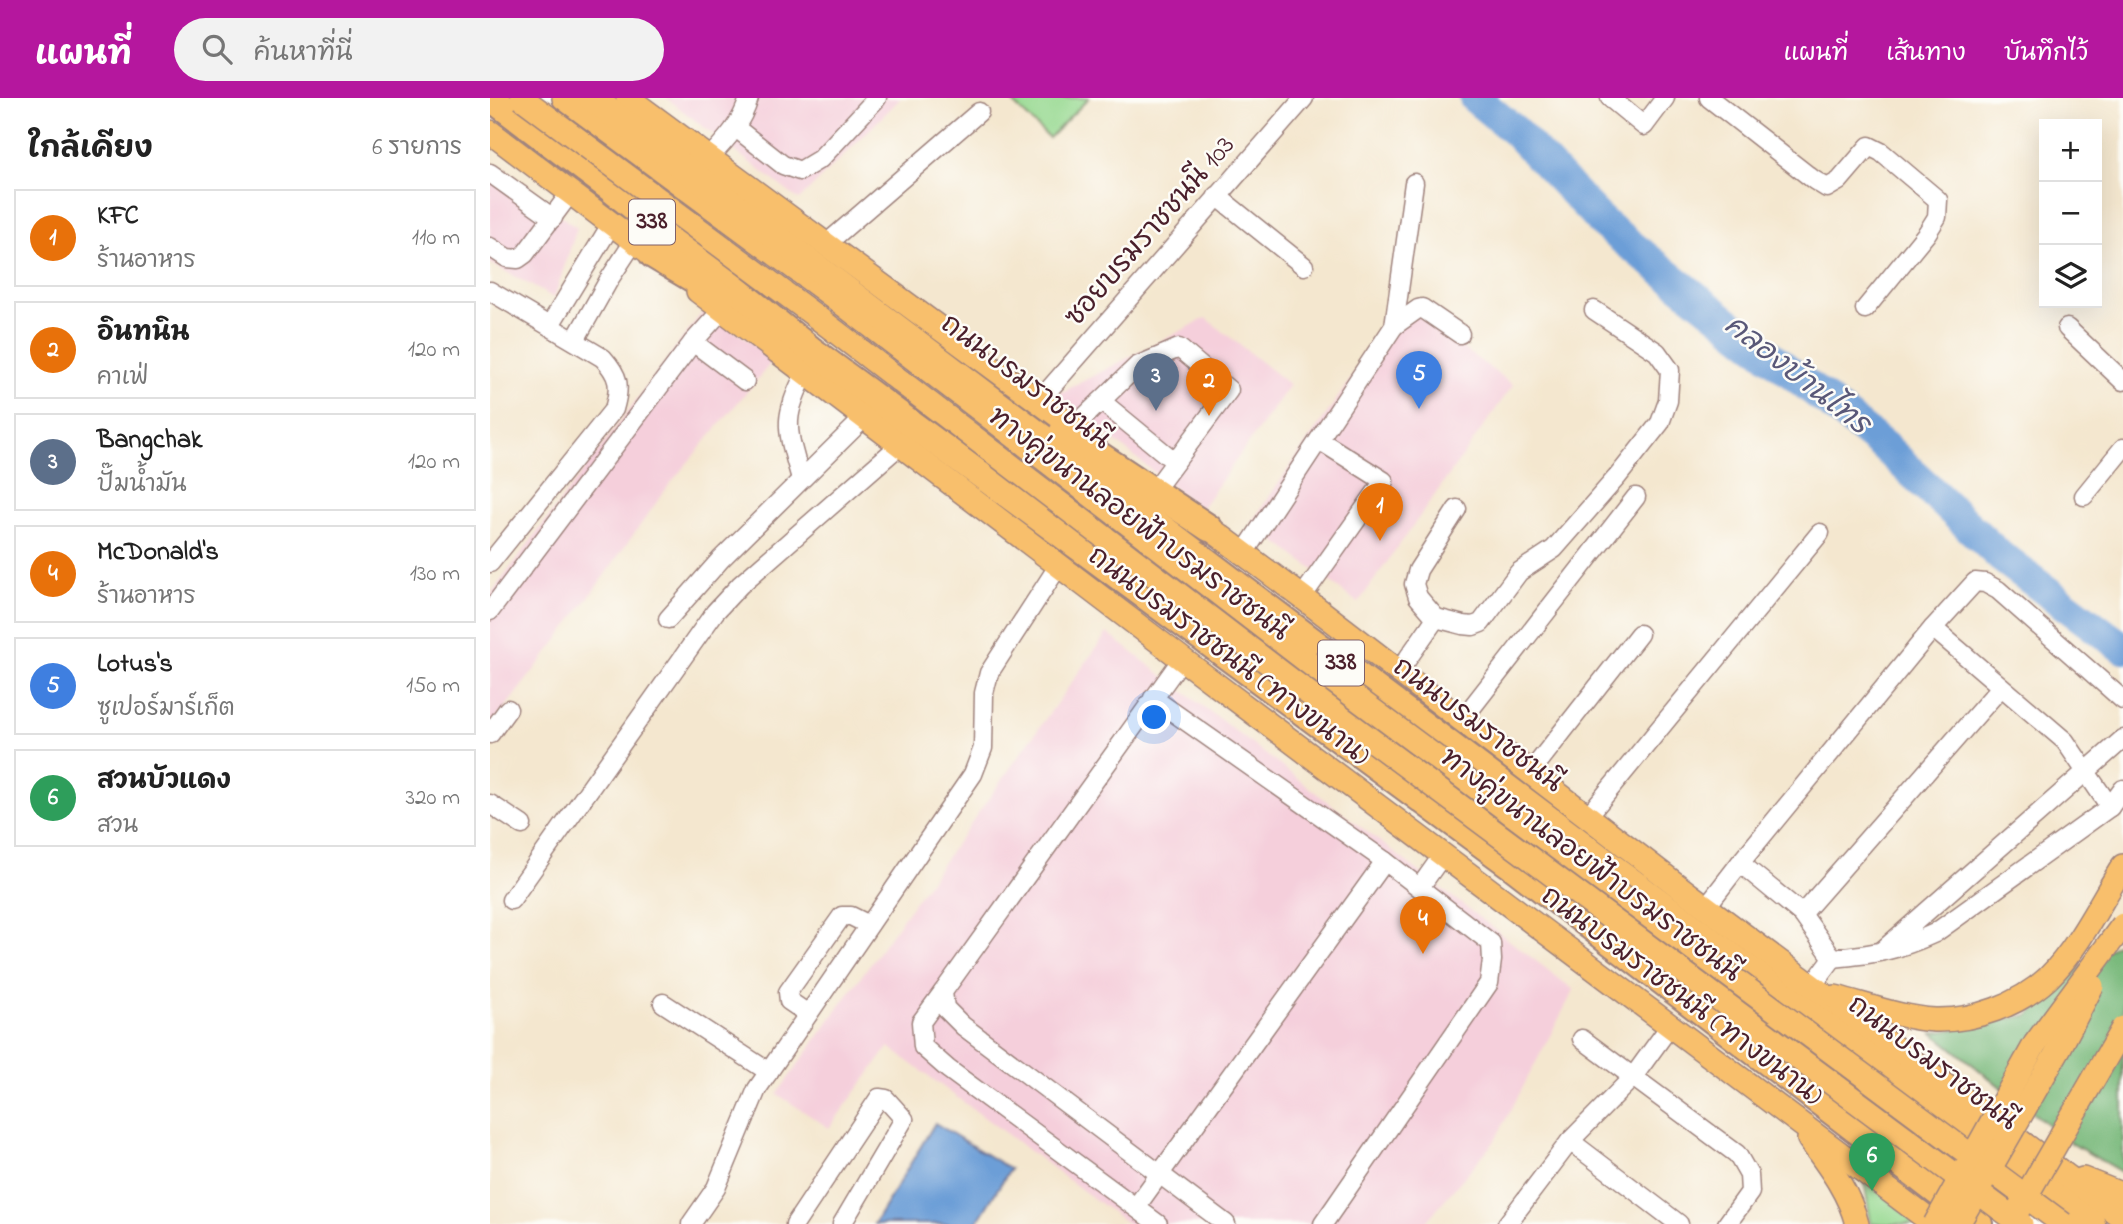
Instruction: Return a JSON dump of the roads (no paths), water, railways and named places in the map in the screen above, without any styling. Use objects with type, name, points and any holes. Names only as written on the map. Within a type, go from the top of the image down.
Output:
[{"type":"highway","name":"338","points":[[491,98],[611,190],[808,361],[1513,867],[1979,1224]]},
{"type":"highway","name":"ถนนบรมราชชนนี","points":[[592,98],[2092,1224]]},
{"type":"highway","points":[[644,247],[808,361]]},
{"type":"highway","points":[[840,283],[1209,528]]},
{"type":"main road","name":"ทางคู่ขนานลอยฟ้าบรมราชชนนี","points":[[522,98],[814,315],[1292,681],[2021,1224]]},
{"type":"main road","name":"ทางคู่ขนานลอยฟ้าบรมราชชนนี","points":[[564,98],[831,295],[1319,670],[2063,1224]]},
{"type":"main road","name":"338","points":[[628,98],[1244,553],[1587,817],[2123,1218]]},
{"type":"main road","name":"ถนนบรมราชชนนี (ทางขนาน)","points":[[490,132],[644,247],[722,310],[808,361],[865,417],[900,445],[1442,856],[1934,1224]]},
{"type":"main road","points":[[1817,990],[1908,1016],[1934,1020],[1961,1018],[2006,1005],[2048,978],[2066,957],[2123,866]]},
{"type":"main road","points":[[1934,1224],[2035,1044],[2123,926]]},
{"type":"main road","points":[[1958,1224],[2060,1047],[2123,926]]},
{"type":"main road","points":[[2010,1224],[2123,1028]]},
{"type":"main road","points":[[1794,1119],[1829,1167],[1853,1210],[1857,1224]]},
{"type":"main road","points":[[2054,1167],[2123,1195]]},
{"type":"street","points":[[709,158],[736,128],[749,98]]},
{"type":"street","points":[[736,128],[783,165],[800,171],[820,159],[877,98]]},
{"type":"street","name":"ซอยบรมราชชนนี 103","points":[[1039,401],[1304,98]]},
{"type":"street","points":[[1610,98],[1644,127],[1665,98]]},
{"type":"street","points":[[1709,98],[1828,188],[1839,181],[1869,146],[1881,152],[1938,200],[1937,217],[1927,233],[1866,309]]},
{"type":"street","points":[[825,245],[979,112]]},
{"type":"street","points":[[490,173],[553,218]]},
{"type":"street","points":[[1394,326],[1414,183]]},
{"type":"street","points":[[490,247],[507,258],[518,259],[525,254],[571,192]]},
{"type":"street","points":[[1217,195],[1304,266]]},
{"type":"street","points":[[550,325],[612,223]]},
{"type":"street","points":[[575,340],[610,278],[644,247]]},
{"type":"street","points":[[490,291],[603,358],[615,372],[619,391],[614,408],[490,562]]},
{"type":"street","points":[[1244,553],[1394,326],[1422,308],[1461,334]]},
{"type":"street","points":[[490,611],[693,342],[722,310]]},
{"type":"street","points":[[1457,509],[1418,570],[1414,584],[1418,597],[1436,618],[1473,626],[1481,623],[1519,572],[1554,549],[1660,423],[1668,401],[1670,370],[1657,352],[1594,310]]},
{"type":"street","points":[[2067,328],[2123,381]]},
{"type":"street","points":[[693,342],[746,382]]},
{"type":"street","points":[[1074,427],[1137,366],[1179,348],[1229,390],[1156,488]]},
{"type":"street","points":[[801,479],[787,418],[791,400],[808,361]]},
{"type":"street","points":[[1101,401],[1174,461]]},
{"type":"street","points":[[668,619],[721,559],[865,417]]},
{"type":"street","points":[[1302,597],[1384,481],[1319,440]]},
{"type":"street","points":[[511,900],[715,612],[740,585],[900,445]]},
{"type":"street","points":[[2084,496],[2123,448]]},
{"type":"street","points":[[1462,720],[1636,497]]},
{"type":"street","points":[[1587,817],[1820,533]]},
{"type":"street","points":[[691,1224],[716,1188],[757,1089],[974,774],[983,748],[984,693],[989,673],[1059,565]]},
{"type":"street","points":[[1706,906],[1933,628],[1975,582],[1985,583],[1998,590],[2123,701]]},
{"type":"street","points":[[1399,671],[1436,618]]},
{"type":"street","points":[[1933,628],[2065,741],[2110,807]]},
{"type":"street","points":[[1530,773],[1639,635]]},
{"type":"street","points":[[1158,1224],[948,1069],[923,1047],[921,1022],[1182,659]]},
{"type":"street","points":[[1802,914],[2001,687]]},
{"type":"street","points":[[1153,698],[1385,861],[1491,943],[1489,983],[1323,1224]]},
{"type":"street","points":[[490,734],[509,709]]},
{"type":"street","points":[[1878,954],[2123,739]]},
{"type":"street","points":[[1833,958],[1878,954],[1910,945],[1935,933],[2110,807],[2123,789]]},
{"type":"street","points":[[490,804],[522,825]]},
{"type":"street","points":[[1420,887],[1442,856]]},
{"type":"street","points":[[1136,1208],[1385,861]]},
{"type":"street","points":[[1740,863],[1802,914],[1833,958]]},
{"type":"street","points":[[808,1014],[789,1001],[788,992],[842,916],[851,916],[869,925]]},
{"type":"street","points":[[1817,990],[1833,958]]},
{"type":"street","points":[[943,992],[945,1008],[963,1026],[1226,1224]]},
{"type":"street","points":[[663,1003],[769,1072]]},
{"type":"street","points":[[1507,1224],[1570,1141],[1633,1077],[1670,1026]]},
{"type":"street","points":[[1582,1039],[1737,1154],[1749,1175],[1750,1192],[1727,1224]]},
{"type":"street","points":[[804,1221],[879,1098],[886,1099],[904,1119],[901,1128],[842,1224]]},
{"type":"street","points":[[1570,1141],[1679,1224]]},
{"type":"water","points":[[935,1123],[1010,1169],[976,1224],[874,1224]]},
{"type":"waterway","name":"คลองบ้านไทร","points":[[1475,98],[1515,131],[1604,224],[1886,448],[2001,557],[2123,648]]},
{"type":"place","name":"Lotus's","points":[[1419,409]]},
{"type":"place","name":"Bangchak","points":[[1156,411]]},
{"type":"place","name":"อินทนิน","points":[[1209,416]]},
{"type":"place","name":"KFC","points":[[1380,541]]},
{"type":"place","name":"McDonald's","points":[[1423,954]]},
{"type":"place","name":"สวนบัวแดง","points":[[1872,1191]]}]
